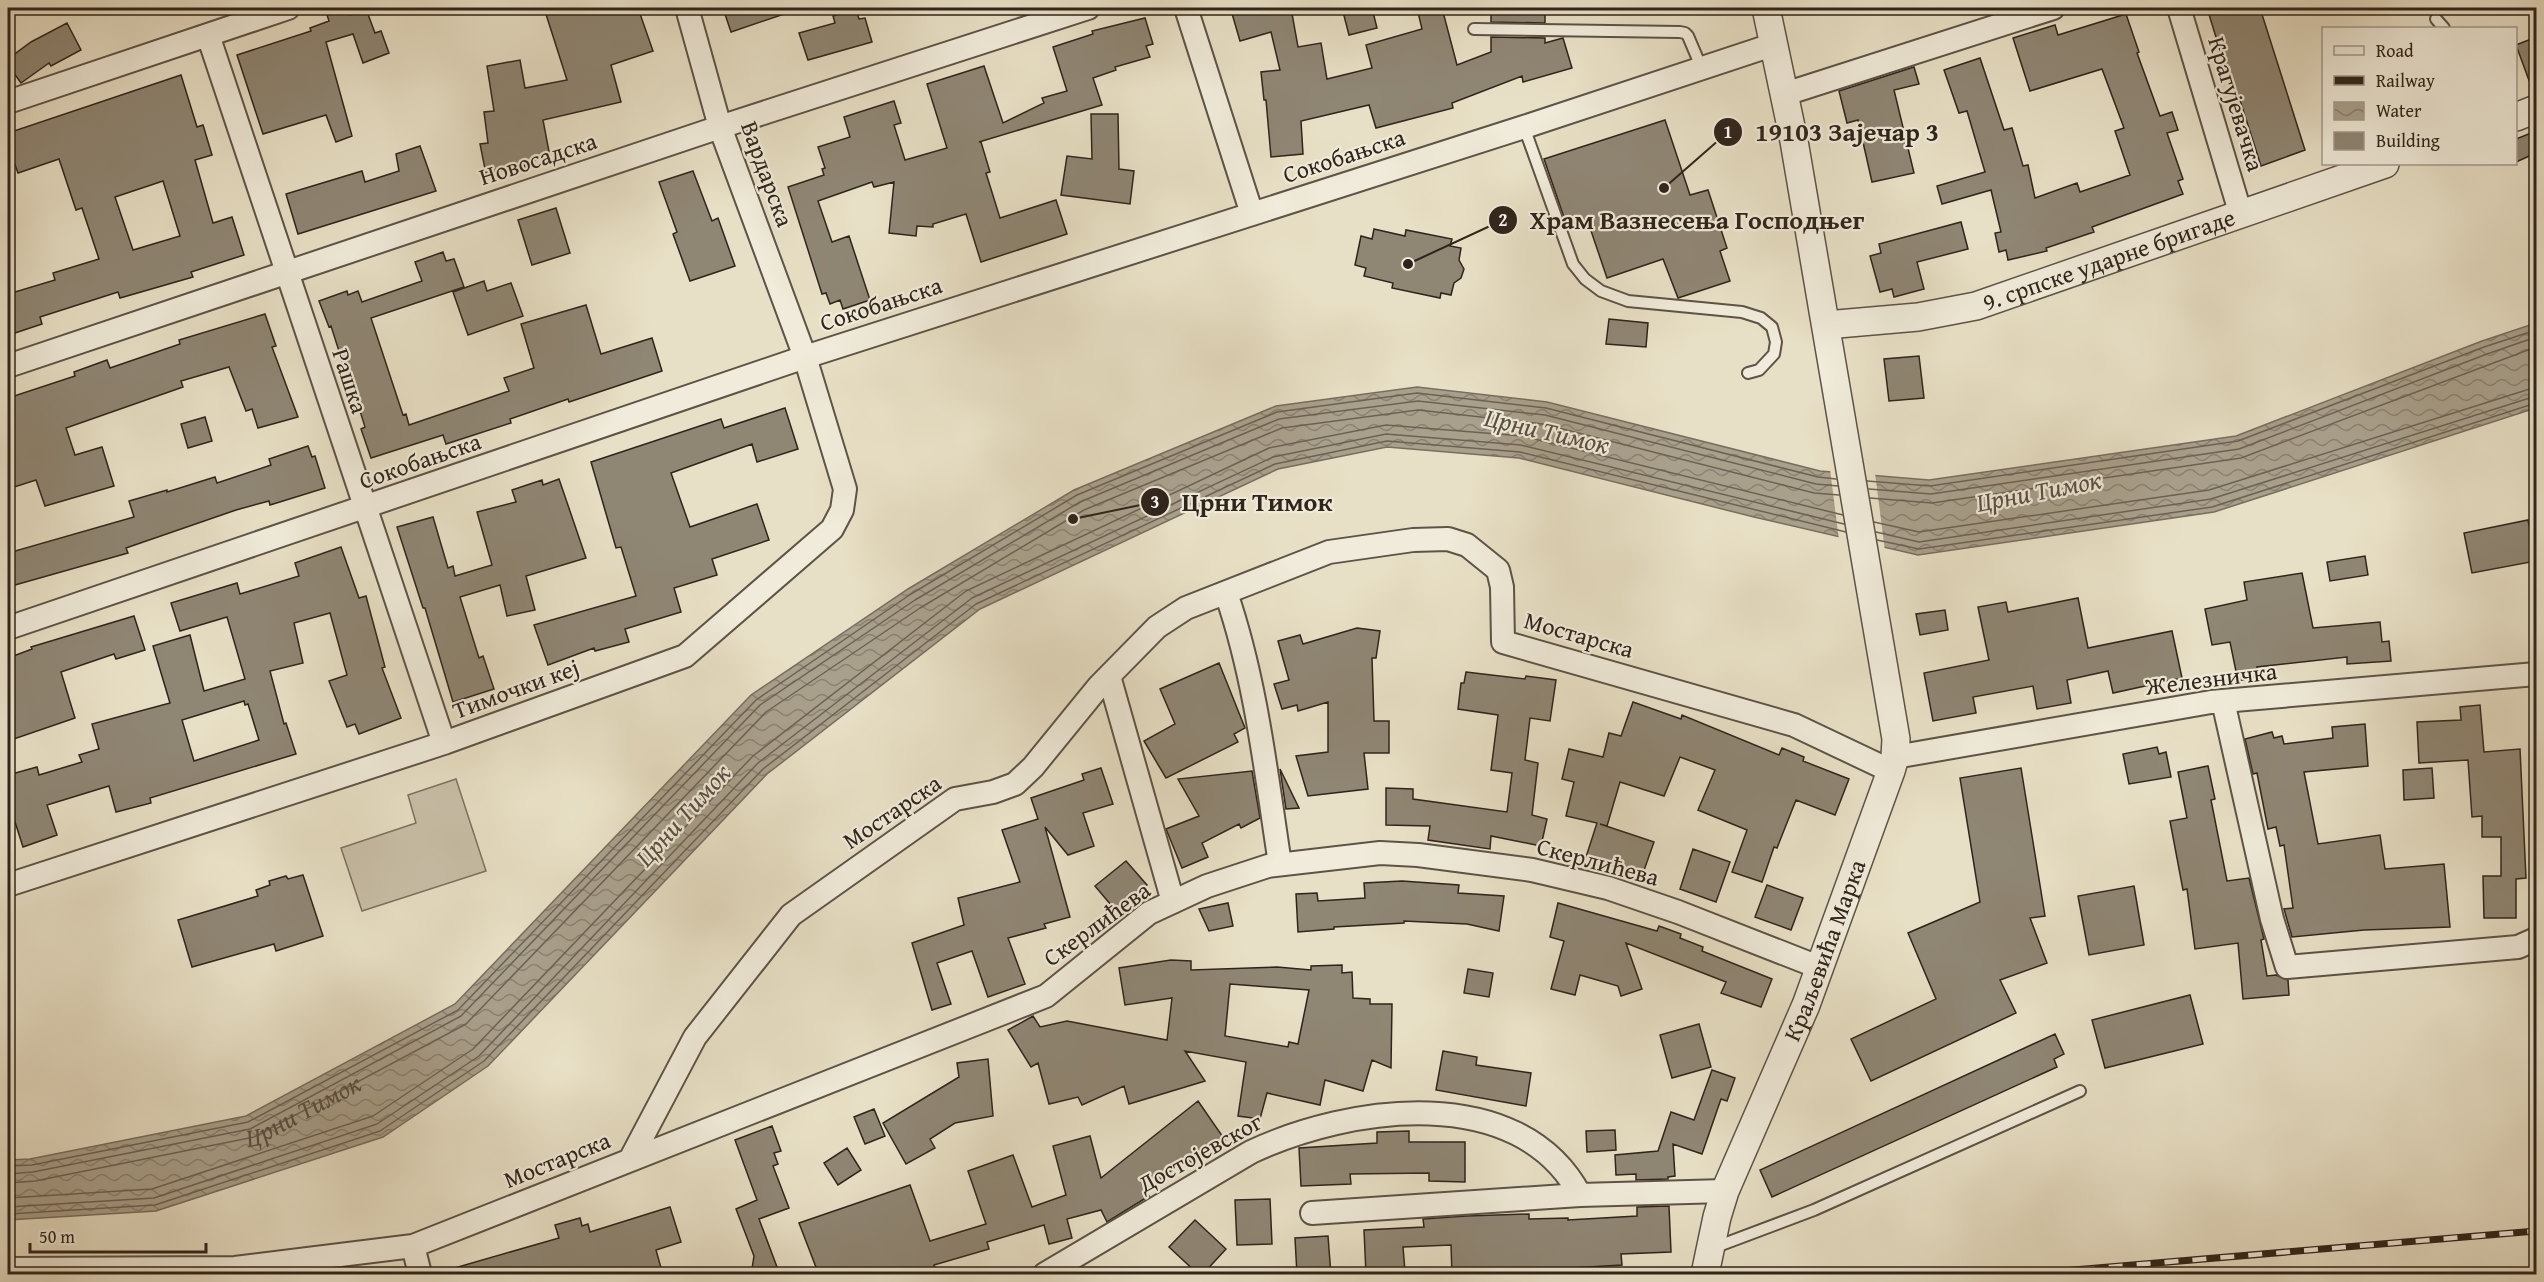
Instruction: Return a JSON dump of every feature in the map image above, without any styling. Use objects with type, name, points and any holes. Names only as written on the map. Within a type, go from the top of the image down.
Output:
[{"type":"street","points":[[8,102],[288,8]]},
{"type":"street","name":"Вардарска","points":[[687,8],[720,127],[805,357]]},
{"type":"street","name":"Новосадска","points":[[8,366],[720,127],[1088,8]]},
{"type":"street","points":[[1186,8],[1252,214]]},
{"type":"street","name":"Краљевића Марка","points":[[1708,1262],[1725,1191],[1776,1078],[1821,968],[1893,764],[1894,720],[1877,618],[1785,94],[1766,8]]},
{"type":"street","points":[[1785,94],[2053,8]]},
{"type":"street","name":"Крагујевачка","points":[[2179,8],[2241,215]]},
{"type":"street","name":"Рашка","points":[[208,35],[285,272],[444,743]]},
{"type":"street","name":"Сокобањска","points":[[8,628],[364,509],[805,357],[1524,127],[1775,44]]},
{"type":"street","points":[[2517,117],[2536,109]]},
{"type":"street","name":"9. српске ударне бригаде","points":[[1826,325],[1918,317],[1976,306],[2382,165]]},
{"type":"street","name":"Тимочки кеј","points":[[8,885],[444,743],[685,656],[832,529],[842,510],[845,489],[805,357]]},
{"type":"street","name":"Мостарска","points":[[8,1269],[38,1272],[235,1268],[412,1246],[630,1160],[695,1037],[791,915],[955,799],[993,792],[1015,784],[1033,767],[1109,676],[1157,627],[1186,608],[1329,552],[1413,540],[1448,539],[1467,546],[1498,570],[1503,587],[1503,642],[1794,725],[1893,764]]},
{"type":"street","points":[[1226,592],[1238,627],[1260,731],[1280,864]]},
{"type":"street","name":"Железничка","points":[[1893,764],[2223,701],[2536,674]]},
{"type":"street","points":[[1109,676],[1173,902]]},
{"type":"street","points":[[2223,701],[2272,919],[2287,967],[2518,947],[2536,939]]},
{"type":"street","name":"Скерлићева","points":[[630,1160],[1046,996],[1149,913],[1207,886],[1280,864],[1380,854],[1418,855],[1532,870],[1608,888],[1678,912],[1821,968]]},
{"type":"street","name":"Достојевског","points":[[1045,1275],[1251,1152],[1278,1139],[1340,1122],[1373,1116],[1443,1115],[1500,1125],[1544,1150],[1562,1166],[1580,1195]]},
{"type":"street","points":[[1312,1213],[1580,1195],[1725,1191]]},
{"type":"street","points":[[412,1246],[420,1275]]},
{"type":"lane","points":[[2436,19],[2443,27]]},
{"type":"lane","points":[[1474,29],[1680,32],[1688,36],[1702,69]]},
{"type":"lane","points":[[1524,127],[1573,264],[1585,279],[1601,291],[1628,301],[1742,312],[1761,318],[1772,327],[1776,342],[1774,354],[1759,370],[1748,373]]},
{"type":"lane","points":[[1708,1262],[1814,1210],[2080,1091]]},
{"type":"shaded area","points":[[456,779],[486,871],[362,911],[341,848],[416,823],[408,795]]},
{"type":"water","points":[[2536,323],[2536,408],[2214,512],[1918,555],[1754,517],[1519,458],[1387,447],[1278,469],[980,609],[767,774],[488,1066],[383,1137],[156,1211],[8,1220],[8,1160],[30,1159],[246,1116],[455,1004],[751,695],[908,589],[1074,490],[1276,406],[1417,387],[1547,402],[1820,471],[1929,480],[2236,436],[2482,341]]},
{"type":"pier","points":[[1830,469],[1875,473],[1885,551],[1839,540]]},
{"type":"building","points":[[347,8],[350,15],[366,9],[375,33],[381,31],[389,53],[363,63],[353,34],[326,42],[352,136],[336,142],[326,115],[263,134],[237,55],[311,31],[310,28],[329,21],[327,15]]},
{"type":"building","points":[[544,8],[638,8],[653,51],[611,65],[621,102],[543,120],[550,157],[524,162],[525,167],[486,174],[480,144],[488,143],[484,112],[494,111],[487,66],[520,60],[525,88],[567,80]]},
{"type":"building","points":[[723,8],[792,8],[793,11],[731,32]]},
{"type":"building","points":[[1291,8],[1298,47],[1321,43],[1327,79],[1372,68],[1366,45],[1422,29],[1417,8],[1442,8],[1457,65],[1491,52],[1491,37],[1545,38],[1545,43],[1563,38],[1572,68],[1523,82],[1522,76],[1452,103],[1453,108],[1376,128],[1369,105],[1301,121],[1303,154],[1271,157],[1261,72],[1280,70],[1271,32],[1240,41],[1231,10]]},
{"type":"building","points":[[1342,8],[1372,8],[1377,28],[1349,35]]},
{"type":"building","points":[[1491,8],[1545,8],[1545,23],[1491,22]]},
{"type":"building","points":[[2207,8],[2260,8],[2305,150],[2261,166],[2239,97],[2235,99]]},
{"type":"building","points":[[856,9],[859,19],[865,18],[872,42],[808,60],[799,33],[835,23],[833,16]]},
{"type":"building","points":[[2126,14],[2139,52],[2137,53],[2160,116],[2172,112],[2178,130],[2167,133],[2183,179],[2178,181],[2183,194],[2092,227],[2094,232],[2046,248],[2047,251],[2008,260],[2006,250],[1999,252],[1995,233],[2001,232],[1991,190],[1942,204],[1937,186],[1985,172],[1967,111],[1959,113],[1944,70],[1980,58],[2004,130],[2012,128],[2023,166],[2028,165],[2035,198],[2077,183],[2080,192],[2130,175],[2115,131],[2124,128],[2102,69],[2030,91],[2013,38],[2055,25],[2058,35]]},
{"type":"building","points":[[1145,18],[1153,44],[1146,46],[1150,57],[1115,67],[1116,70],[1093,78],[1102,105],[979,142],[981,142],[990,172],[986,173],[1000,218],[1056,200],[1067,234],[981,262],[966,214],[933,224],[933,227],[917,226],[916,236],[889,233],[894,182],[874,187],[872,182],[818,201],[832,242],[849,236],[870,300],[843,309],[840,300],[830,304],[826,293],[822,294],[788,187],[824,175],[822,169],[825,168],[818,147],[850,137],[844,117],[894,101],[901,123],[894,125],[905,160],[947,148],[927,84],[984,66],[1003,123],[1044,103],[1042,98],[1067,91],[1053,47],[1093,34],[1092,31]]},
{"type":"building","points":[[67,23],[81,50],[51,66],[49,63],[21,83],[8,65],[8,59],[31,42]]},
{"type":"building","points":[[2536,37],[2536,94],[2534,94],[2517,45]]},
{"type":"building","points":[[1914,67],[1919,84],[1894,90],[1914,173],[1872,182],[1858,120],[1847,123],[1839,91]]},
{"type":"building","points":[[181,75],[197,127],[203,125],[212,155],[195,160],[213,223],[232,217],[244,255],[191,272],[193,277],[120,298],[118,292],[40,317],[42,324],[12,334],[8,318],[8,294],[55,280],[53,273],[99,259],[82,208],[76,210],[59,159],[18,173],[8,145],[8,133]],"holes":[[[163,181],[180,236],[133,250],[115,197]]]},
{"type":"building","points":[[1091,114],[1118,114],[1119,169],[1134,171],[1130,204],[1061,195],[1067,156],[1092,159]]},
{"type":"building","points":[[1665,120],[1690,195],[1708,190],[1727,248],[1720,251],[1730,281],[1678,298],[1663,259],[1607,278],[1587,219],[1567,226],[1544,159]]},
{"type":"building","points":[[2536,131],[2536,153],[2517,162],[2517,139]]},
{"type":"building","points":[[420,146],[436,191],[298,234],[286,194],[362,171],[365,182],[399,171],[396,154]]},
{"type":"building","points":[[693,171],[712,221],[718,218],[735,266],[690,281],[673,234],[677,232],[659,182]]},
{"type":"building","points":[[556,208],[570,253],[532,265],[518,220]]},
{"type":"building","points":[[1961,222],[1968,249],[1917,262],[1924,289],[1894,297],[1892,289],[1880,292],[1870,256],[1881,253],[1879,244]]},
{"type":"building","points":[[1374,229],[1405,236],[1406,230],[1452,239],[1450,246],[1461,248],[1459,260],[1464,269],[1461,278],[1454,283],[1451,295],[1441,293],[1440,298],[1392,288],[1393,283],[1364,276],[1366,268],[1355,265],[1361,236],[1372,239]]},
{"type":"building","points":[[443,252],[446,261],[454,259],[464,287],[371,318],[403,415],[406,414],[409,425],[509,391],[504,378],[534,368],[521,324],[586,305],[601,354],[652,338],[662,371],[569,402],[568,399],[510,419],[511,423],[446,444],[443,435],[371,458],[361,429],[365,427],[347,369],[345,370],[331,326],[329,327],[319,301],[347,291],[348,295],[358,291],[362,302],[422,281],[415,262]]},
{"type":"building","points":[[484,281],[487,291],[511,283],[523,316],[468,335],[453,292]]},
{"type":"building","points":[[265,314],[276,346],[272,347],[298,417],[258,428],[252,409],[246,411],[229,367],[181,381],[183,387],[66,428],[75,455],[102,447],[114,486],[45,506],[36,480],[8,489],[8,398],[75,376],[74,372],[107,360],[110,368],[180,344],[179,340]]},
{"type":"building","points":[[1609,319],[1648,323],[1646,347],[1606,344]]},
{"type":"building","points":[[1919,356],[1924,398],[1889,401],[1884,359]]},
{"type":"building","points":[[785,408],[798,449],[757,462],[752,444],[671,473],[690,527],[757,504],[769,540],[712,559],[717,575],[674,588],[681,612],[625,629],[629,642],[595,651],[594,648],[548,665],[534,625],[636,596],[621,547],[616,548],[591,462],[721,419],[724,428]]},
{"type":"building","points":[[205,417],[212,441],[188,448],[181,424]]},
{"type":"building","points":[[308,446],[312,457],[315,456],[325,488],[270,505],[269,501],[236,510],[126,548],[128,553],[8,587],[8,553],[134,517],[129,501],[215,477],[217,483],[271,465],[269,459]]},
{"type":"building","points":[[559,479],[586,558],[526,576],[535,610],[507,616],[500,585],[460,597],[479,658],[483,656],[494,689],[453,702],[425,608],[423,608],[397,527],[433,517],[448,568],[453,566],[455,576],[492,565],[477,512],[516,502],[512,490],[542,480],[543,485]]},
{"type":"building","points":[[2528,520],[2536,561],[2472,573],[2464,533]]},
{"type":"building","points":[[341,547],[359,598],[366,596],[385,667],[382,668],[401,718],[359,734],[355,724],[347,727],[329,681],[347,675],[330,613],[294,623],[303,663],[270,671],[284,724],[286,723],[296,754],[150,798],[151,803],[116,812],[109,786],[47,805],[57,835],[23,847],[8,800],[8,775],[37,767],[39,775],[82,762],[79,755],[99,749],[92,724],[170,703],[153,646],[190,635],[204,691],[245,679],[227,617],[180,631],[171,603],[237,583],[240,594],[299,576],[295,563]],"holes":[[[244,701],[245,705],[248,704],[259,740],[194,761],[182,720]]]},
{"type":"building","points":[[2365,556],[2368,575],[2330,581],[2327,562]]},
{"type":"building","points":[[2302,573],[2313,628],[2380,622],[2382,642],[2389,641],[2391,661],[2347,664],[2347,657],[2257,667],[2259,676],[2238,681],[2230,642],[2212,645],[2205,609],[2247,600],[2244,582]]},
{"type":"building","points":[[2078,598],[2088,648],[2172,631],[2182,678],[2113,693],[2108,671],[2067,680],[2071,703],[2037,709],[2033,686],[1973,697],[1976,713],[1933,721],[1924,673],[1989,660],[1978,607],[2006,602],[2008,612]]},
{"type":"building","points":[[1945,610],[1948,630],[1920,635],[1916,614]]},
{"type":"building","points":[[134,616],[145,650],[116,659],[114,654],[61,672],[75,718],[8,741],[8,658],[32,649],[31,647]]},
{"type":"building","points":[[1357,628],[1380,631],[1376,658],[1372,658],[1374,721],[1389,721],[1389,753],[1364,753],[1368,789],[1308,796],[1296,756],[1328,752],[1328,702],[1298,711],[1297,705],[1282,709],[1274,684],[1289,680],[1278,641],[1300,635],[1303,644]]},
{"type":"building","points":[[1219,663],[1245,728],[1234,734],[1238,742],[1166,778],[1144,741],[1175,724],[1160,689]]},
{"type":"building","points":[[1466,672],[1556,680],[1550,721],[1530,718],[1525,760],[1538,763],[1532,815],[1547,819],[1541,846],[1491,836],[1490,849],[1428,840],[1430,826],[1386,825],[1386,788],[1413,789],[1413,799],[1507,812],[1512,773],[1491,770],[1498,715],[1458,709],[1461,683],[1464,683]]},
{"type":"building","points":[[1633,702],[1681,719],[1682,715],[1779,755],[1782,748],[1804,757],[1803,761],[1849,779],[1835,815],[1796,800],[1777,848],[1774,847],[1762,882],[1732,872],[1747,830],[1698,810],[1715,770],[1680,757],[1664,796],[1620,782],[1607,826],[1600,824],[1654,842],[1642,876],[1586,857],[1597,823],[1566,816],[1574,782],[1562,779],[1569,749],[1603,757],[1609,733],[1621,736]]},
{"type":"building","points":[[2480,705],[2484,752],[2520,749],[2526,878],[2516,879],[2516,918],[2484,918],[2483,876],[2501,876],[2501,837],[2482,837],[2482,816],[2472,817],[2468,760],[2419,763],[2417,722],[2461,720],[2460,707]]},
{"type":"building","points":[[2365,724],[2368,766],[2304,772],[2318,844],[2380,835],[2385,869],[2444,864],[2450,927],[2364,930],[2292,937],[2284,909],[2293,908],[2284,845],[2280,846],[2276,827],[2268,829],[2257,773],[2253,774],[2245,739],[2272,732],[2274,738],[2282,736],[2284,744],[2333,738],[2332,727]]},
{"type":"building","points":[[2157,747],[2159,754],[2166,752],[2171,777],[2129,784],[2123,754]]},
{"type":"building","points":[[2208,766],[2215,799],[2211,800],[2227,881],[2249,878],[2264,939],[2261,940],[2267,976],[2276,975],[2288,980],[2289,995],[2243,999],[2238,943],[2195,949],[2187,889],[2183,890],[2170,821],[2187,818],[2178,772]]},
{"type":"building","points":[[1101,768],[1113,804],[1083,813],[1094,846],[1068,855],[1045,827],[1070,917],[1044,924],[1046,928],[1008,938],[1025,984],[988,997],[972,951],[937,963],[951,1004],[932,1010],[912,943],[964,925],[958,898],[1020,882],[1002,830],[1038,819],[1031,798],[1084,780],[1082,774]]},
{"type":"building","points":[[2021,768],[2045,916],[2030,918],[2047,963],[2000,980],[2016,1013],[1871,1081],[1851,1039],[1936,999],[1908,933],[1980,902],[1960,778]]},
{"type":"building","points":[[2432,768],[2434,798],[2404,800],[2403,770]]},
{"type":"building","points":[[1280,769],[1299,808],[1286,809]]},
{"type":"building","points":[[1252,771],[1260,818],[1241,828],[1239,824],[1202,843],[1208,857],[1182,868],[1166,829],[1199,816],[1178,779]]},
{"type":"building","points":[[1693,849],[1730,862],[1716,902],[1680,889]]},
{"type":"building","points":[[1126,861],[1147,885],[1116,911],[1095,886]]},
{"type":"building","points":[[303,875],[323,936],[276,951],[274,944],[192,967],[178,920],[258,896],[256,890],[270,885],[269,881],[286,876],[288,879]]},
{"type":"building","points":[[1402,881],[1459,885],[1458,893],[1504,896],[1499,931],[1467,924],[1404,921],[1404,923],[1334,927],[1334,929],[1298,932],[1296,894],[1317,893],[1318,901],[1365,898],[1364,883]]},
{"type":"building","points":[[1767,885],[1803,898],[1791,930],[1755,917]]},
{"type":"building","points":[[2134,886],[2144,945],[2089,955],[2078,896]]},
{"type":"building","points":[[1228,903],[1233,926],[1209,931],[1199,909]]},
{"type":"building","points":[[1558,903],[1657,931],[1659,926],[1681,934],[1680,938],[1703,947],[1702,951],[1772,979],[1761,1007],[1721,993],[1726,982],[1626,943],[1642,989],[1621,996],[1618,986],[1580,975],[1575,995],[1551,989],[1564,941],[1550,937]]},
{"type":"building","points":[[1171,960],[1191,961],[1191,970],[1277,967],[1311,970],[1311,966],[1342,965],[1342,973],[1352,972],[1353,998],[1370,999],[1370,1004],[1392,1004],[1391,1068],[1372,1060],[1363,1091],[1325,1080],[1320,1105],[1267,1093],[1260,1119],[1238,1116],[1246,1062],[1185,1051],[1205,1081],[1129,1104],[1124,1086],[1082,1105],[1078,1097],[1049,1104],[1038,1063],[1031,1067],[1008,1030],[1033,1016],[1040,1027],[1067,1021],[1167,1040],[1172,998],[1125,1005],[1119,968]],"holes":[[[1230,984],[1309,990],[1298,1044],[1289,1042],[1288,1047],[1225,1036]]]},
{"type":"building","points":[[1468,969],[1493,973],[1489,997],[1464,993]]},
{"type":"building","points":[[2190,995],[2203,1044],[2105,1068],[2092,1020]]},
{"type":"building","points":[[1699,1024],[1711,1067],[1672,1078],[1660,1035]]},
{"type":"building","points":[[2055,1034],[2064,1054],[2054,1059],[2057,1067],[1772,1197],[1760,1170]]},
{"type":"building","points":[[1443,1051],[1477,1057],[1476,1065],[1531,1073],[1526,1106],[1436,1090]]},
{"type":"building","points":[[988,1059],[993,1116],[955,1123],[930,1139],[935,1148],[906,1164],[883,1123],[959,1077],[957,1063]]},
{"type":"building","points":[[1712,1070],[1735,1078],[1727,1101],[1721,1099],[1702,1154],[1673,1144],[1675,1176],[1668,1177],[1668,1179],[1636,1180],[1636,1174],[1616,1175],[1615,1155],[1658,1151],[1671,1112],[1694,1120]]},
{"type":"building","points":[[1198,1101],[1225,1140],[1190,1163],[1187,1158],[1145,1192],[1149,1196],[1107,1222],[1101,1210],[1067,1219],[1072,1238],[1049,1244],[1044,1225],[987,1242],[989,1249],[934,1265],[938,1275],[819,1275],[799,1223],[910,1185],[930,1241],[986,1224],[968,1171],[1013,1155],[1032,1207],[1066,1195],[1053,1146],[1090,1136],[1101,1178]]},
{"type":"building","points":[[874,1109],[885,1136],[865,1144],[854,1117]]},
{"type":"building","points":[[772,1126],[781,1151],[774,1153],[778,1164],[773,1166],[789,1208],[759,1219],[780,1275],[751,1275],[754,1256],[736,1209],[757,1200],[735,1140]]},
{"type":"building","points":[[1615,1130],[1616,1150],[1587,1152],[1586,1131]]},
{"type":"building","points":[[1409,1131],[1409,1142],[1465,1142],[1465,1182],[1429,1181],[1429,1173],[1350,1174],[1351,1184],[1301,1186],[1299,1148],[1377,1143],[1377,1132]]},
{"type":"building","points":[[847,1148],[861,1170],[838,1185],[824,1163]]},
{"type":"building","points":[[1270,1199],[1272,1244],[1237,1245],[1235,1200]]},
{"type":"building","points":[[1669,1206],[1671,1252],[1621,1254],[1622,1265],[1452,1275],[1451,1245],[1403,1247],[1405,1271],[1366,1274],[1364,1230],[1424,1227],[1423,1219],[1467,1216],[1529,1214],[1529,1219],[1568,1218],[1568,1220],[1637,1216],[1637,1207]]},
{"type":"building","points":[[670,1207],[681,1242],[656,1250],[663,1275],[452,1275],[451,1269],[559,1238],[555,1225],[580,1218],[582,1226],[588,1224],[590,1232]]},
{"type":"building","points":[[1195,1220],[1226,1249],[1202,1275],[1199,1275],[1169,1247]]},
{"type":"building","points":[[1328,1236],[1331,1275],[1297,1275],[1295,1238]]},
{"type":"railway","points":[[2025,1274],[2536,1231]]},
{"type":"place","name":"19103 Зајечар 3","points":[[1664,188]]},
{"type":"place","name":"Храм Вазнесења Господњег","points":[[1408,264]]},
{"type":"place","name":"Црни Тимок","points":[[1073,519]]}]
